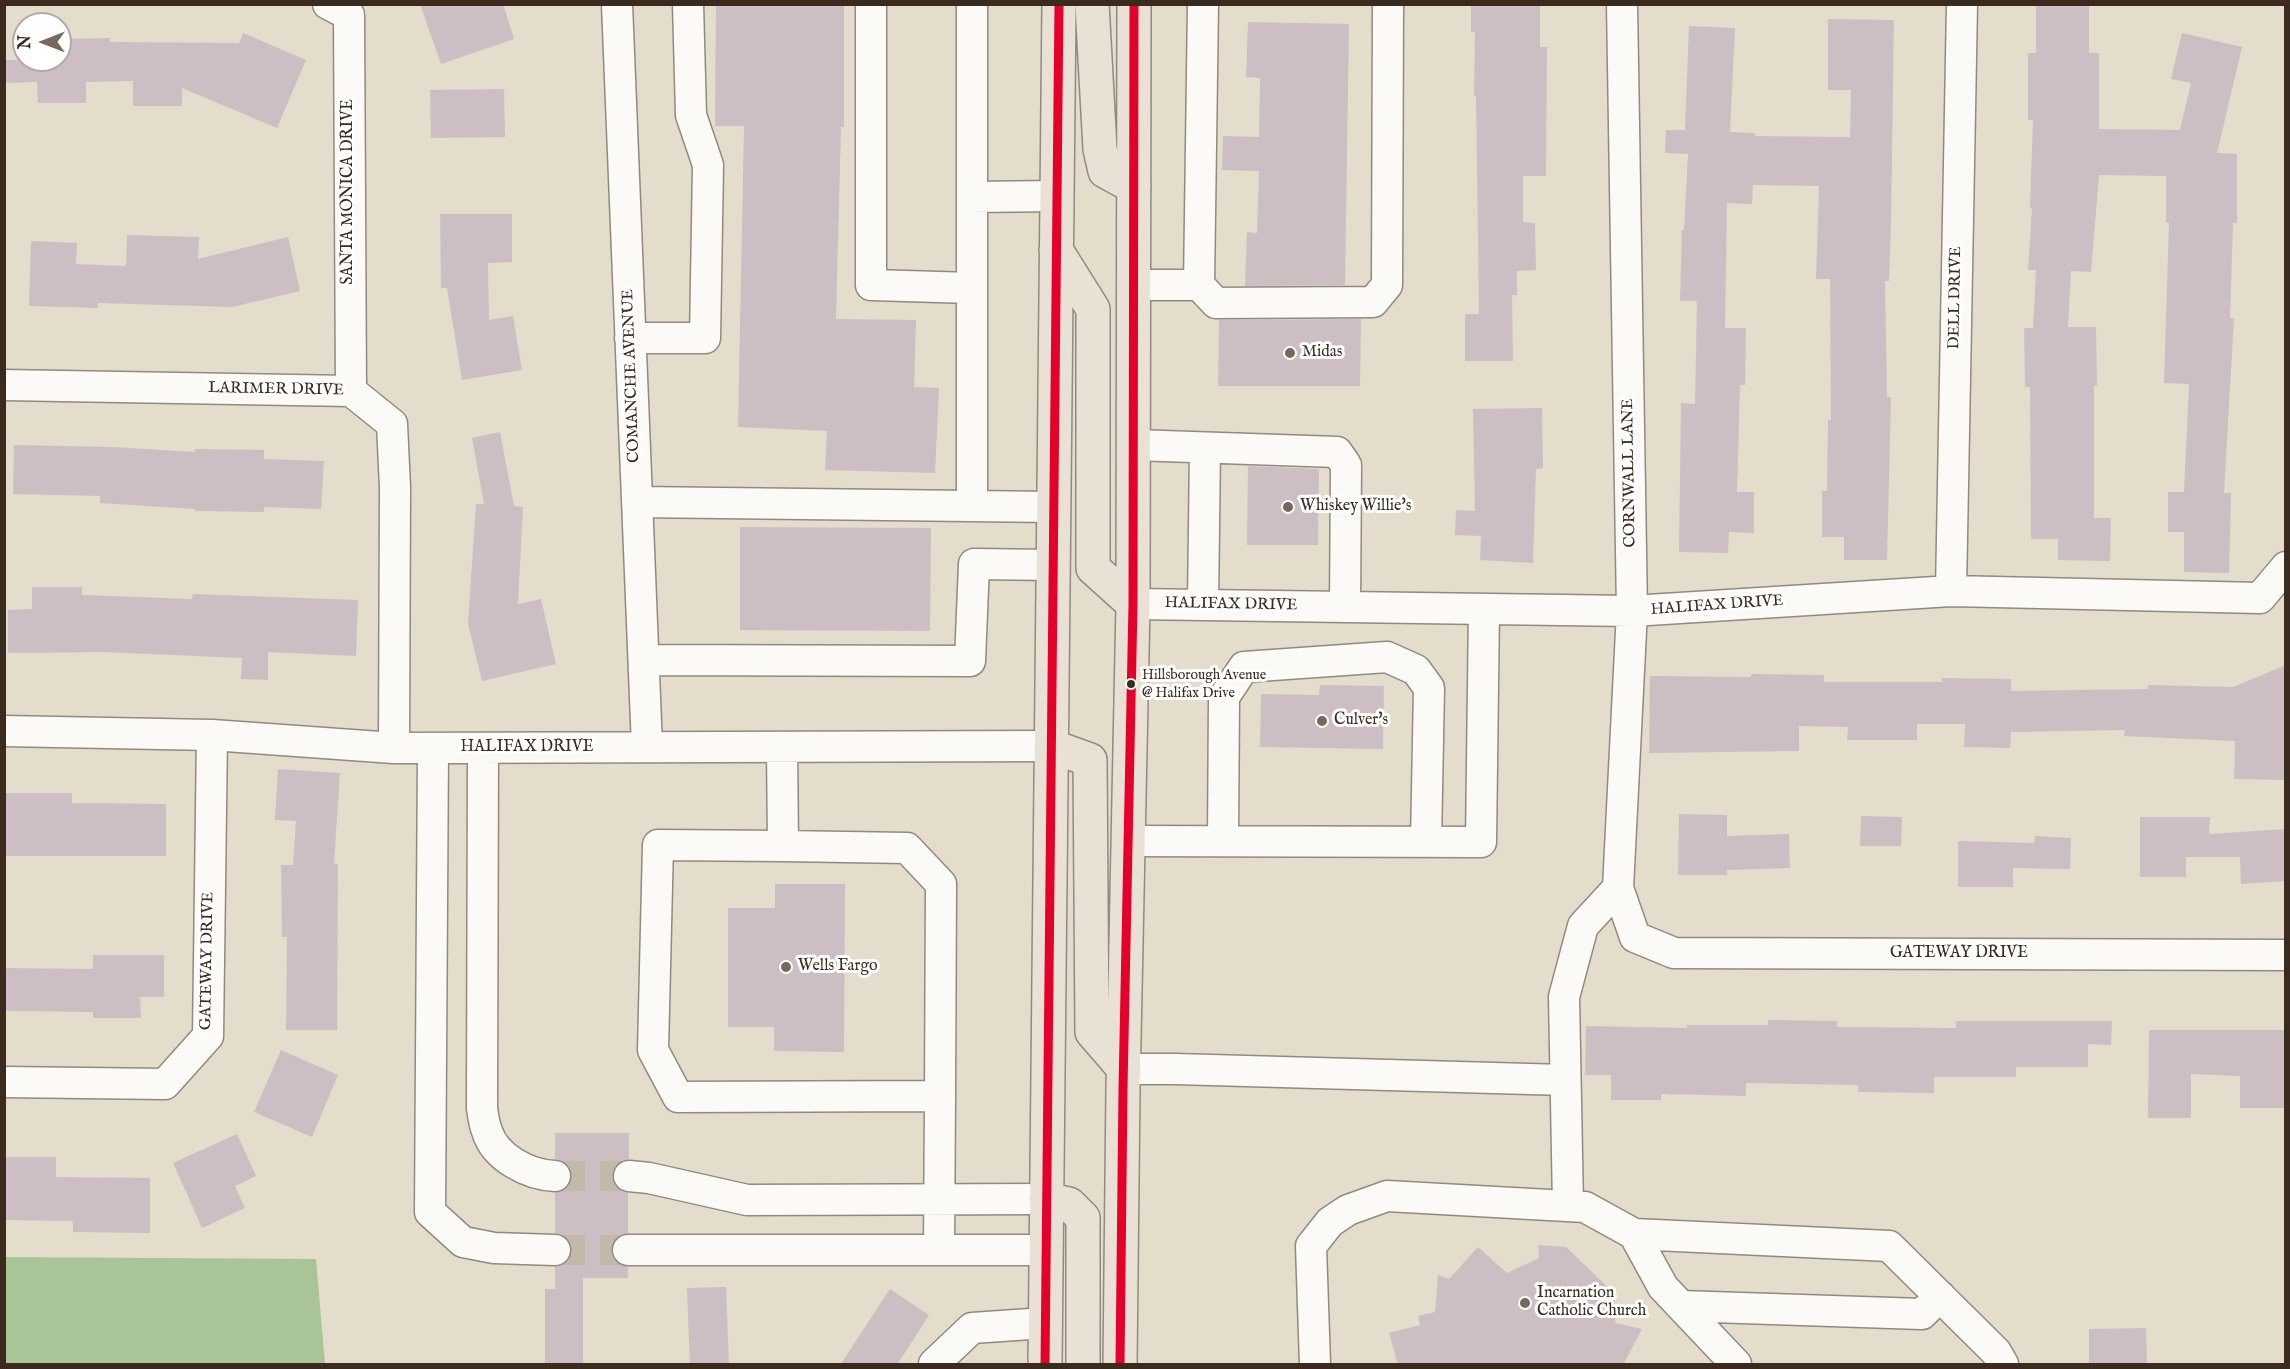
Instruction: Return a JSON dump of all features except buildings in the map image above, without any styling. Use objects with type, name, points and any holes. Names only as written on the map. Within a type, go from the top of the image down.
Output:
[{"type":"main road","points":[[1045,1365],[1059,4]]},
{"type":"main road","points":[[1092,4],[1100,149],[1105,171],[1134,187]]},
{"type":"main road","points":[[1120,1365],[1133,604],[1134,4]]},
{"type":"main road","points":[[1056,250],[1093,309],[1093,568],[1133,604]]},
{"type":"main road","points":[[1051,746],[1090,760],[1092,1032],[1124,1069]]},
{"type":"main road","points":[[1046,1199],[1069,1204],[1083,1218],[1083,1365]]},
{"type":"street","name":"SANTA MONICA DRIVE","points":[[328,4],[348,15],[351,391]]},
{"type":"street","name":"COMANCHE AVENUE","points":[[617,4],[647,747]]},
{"type":"street","points":[[630,338],[705,338],[708,165],[692,115],[688,4]]},
{"type":"street","points":[[871,4],[871,285],[972,288]]},
{"type":"street","points":[[972,4],[972,506]]},
{"type":"street","points":[[1203,4],[1199,285],[1216,303],[1373,302],[1387,285],[1388,4]]},
{"type":"street","name":"CORNWALL LANE","points":[[1623,4],[1632,611],[1618,888],[1635,937]]},
{"type":"street","name":"DELL DRIVE","points":[[1951,591],[1962,4]]},
{"type":"street","points":[[972,197],[1057,196]]},
{"type":"street","points":[[1134,285],[1199,285]]},
{"type":"street","name":"LARIMER DRIVE","points":[[4,385],[351,391],[392,424],[395,487],[394,748]]},
{"type":"street","points":[[1134,445],[1337,452],[1346,465],[1345,607]]},
{"type":"street","points":[[1203,605],[1205,447]]},
{"type":"street","points":[[637,501],[1053,507]]},
{"type":"street","points":[[644,660],[970,661],[974,564],[1053,565]]},
{"type":"street","name":"HALIFAX DRIVE","points":[[1133,604],[1632,611],[1951,591],[2260,598],[2286,567]]},
{"type":"street","points":[[1128,841],[1481,842],[1484,609]]},
{"type":"street","points":[[1223,841],[1224,698],[1244,667],[1387,657],[1416,670],[1429,688],[1426,842]]},
{"type":"street","name":"HALIFAX DRIVE","points":[[4,731],[212,735],[394,748],[1051,746]]},
{"type":"street","name":"GATEWAY DRIVE","points":[[4,1082],[165,1084],[208,1036],[212,735]]},
{"type":"street","points":[[782,747],[783,846]]},
{"type":"street","points":[[434,748],[430,1212],[463,1242],[494,1248],[555,1250]]},
{"type":"street","points":[[483,748],[482,1108],[487,1133],[497,1151],[522,1167],[544,1176],[555,1176]]},
{"type":"street","points":[[939,1250],[939,1200],[940,1096],[941,884],[907,848],[658,845],[653,1050],[678,1097],[940,1096]]},
{"type":"street","points":[[1568,1206],[1564,997],[1583,926],[1618,888]]},
{"type":"street","name":"GATEWAY DRIVE","points":[[1635,937],[1674,953],[2286,955]]},
{"type":"street","points":[[1124,1069],[1565,1080]]},
{"type":"street","points":[[629,1176],[649,1178],[747,1200],[1046,1199]]},
{"type":"street","points":[[1315,1365],[1311,1246],[1330,1222],[1348,1210],[1387,1196],[1585,1207],[1634,1234],[1889,1246],[1996,1352],[2004,1365]]},
{"type":"street","points":[[1634,1234],[1663,1287],[1736,1365]]},
{"type":"street","points":[[628,1250],[1046,1250]]},
{"type":"street","points":[[1681,1306],[1922,1314],[1940,1296]]},
{"type":"street","points":[[934,1365],[972,1328],[1046,1323]]},
{"type":"green space","points":[[5,1257],[316,1259],[325,1364],[5,1364]]},
{"type":"tunnel","points":[[555,1176],[629,1176]]},
{"type":"tunnel","points":[[555,1250],[628,1250]]},
{"type":"transit line","points":[[1045,1364],[1059,4]]},
{"type":"transit line","points":[[1120,1364],[1133,604],[1134,4]]},
{"type":"place","name":"Midas","points":[[1290,353]]},
{"type":"place","name":"Whiskey Willie's","points":[[1288,507]]},
{"type":"place","name":"Hillsborough Avenue @ Halifax Drive","points":[[1131,684]]},
{"type":"place","name":"Culver's","points":[[1322,721]]},
{"type":"place","name":"Wells Fargo","points":[[786,967]]},
{"type":"place","name":"Incarnation Catholic Church","points":[[1525,1303]]}]
